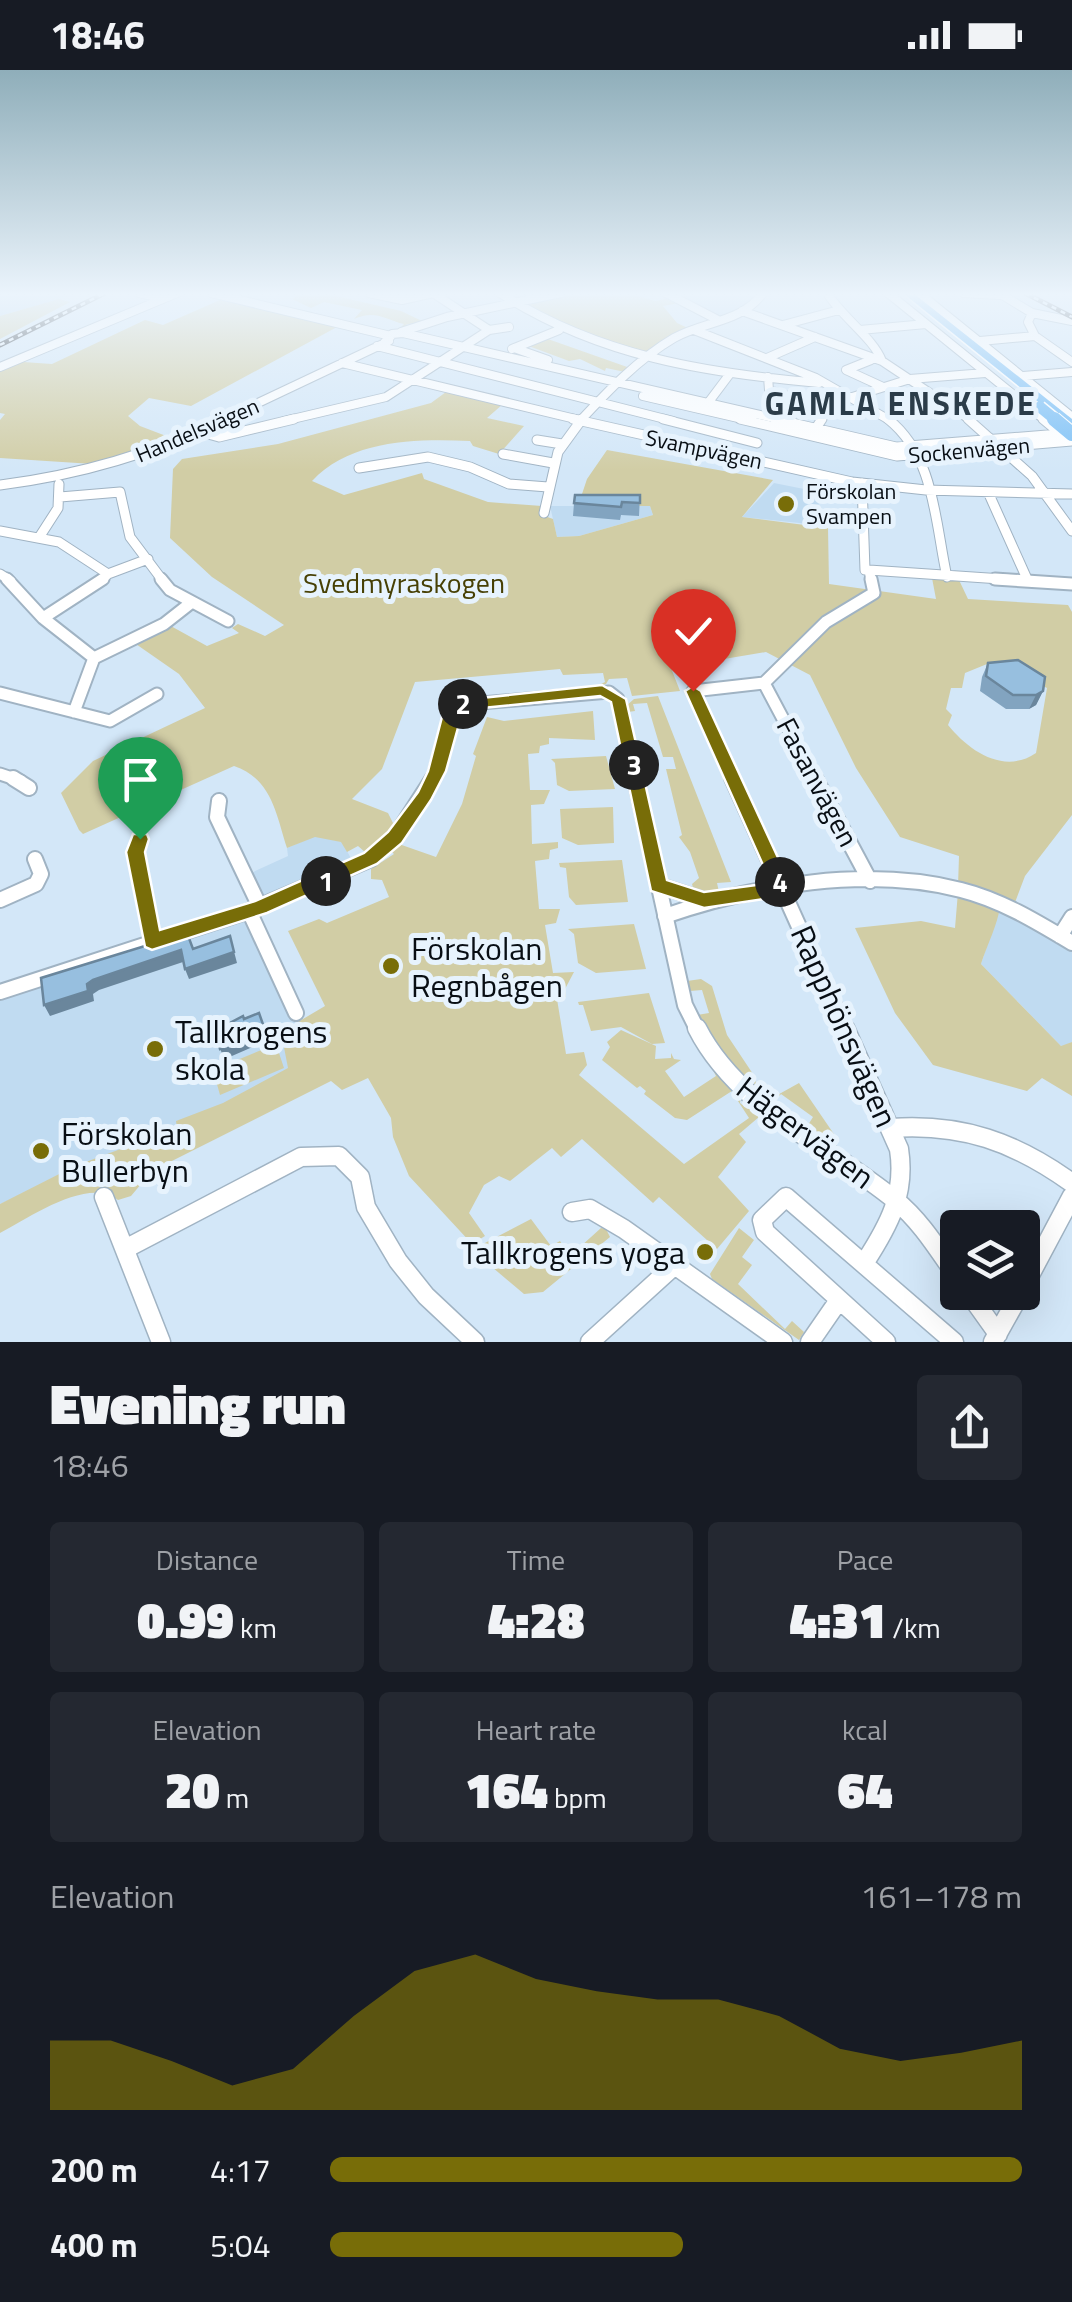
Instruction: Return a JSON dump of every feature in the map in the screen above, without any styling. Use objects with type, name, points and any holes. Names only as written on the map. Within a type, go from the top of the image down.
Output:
[{"type":"highway","points":[[979,352],[1006,389]]},
{"type":"highway","points":[[983,352],[1047,405],[1070,436]]},
{"type":"street","points":[[0,367],[40,352]]},
{"type":"street","name":"Handelsvägen","points":[[0,486],[84,472],[164,448],[363,352]]},
{"type":"street","points":[[423,352],[439,362],[757,442]]},
{"type":"street","points":[[201,432],[219,437],[377,400],[457,352]]},
{"type":"street","name":"Sockenvägen","points":[[472,352],[813,433],[917,452],[1070,436]]},
{"type":"street","name":"Sockenvägen","points":[[478,352],[586,375]]},
{"type":"street","points":[[502,356],[507,352]]},
{"type":"street","name":"Sockenvägen","points":[[526,352],[616,386],[708,404],[813,433]]},
{"type":"street","points":[[629,352],[730,375],[805,378]]},
{"type":"street","points":[[544,513],[562,444],[616,386],[657,352]]},
{"type":"street","points":[[752,352],[854,396],[882,416],[917,452],[946,577]]},
{"type":"street","points":[[767,358],[780,352]]},
{"type":"street","points":[[852,352],[882,361],[973,419],[1050,493],[1072,531]]},
{"type":"street","points":[[880,352],[882,361]]},
{"type":"street","points":[[961,352],[1070,436]]},
{"type":"street","points":[[986,352],[1023,376],[1047,405],[1072,417]]},
{"type":"street","points":[[871,360],[846,370],[883,388]]},
{"type":"street","name":"Svampvägen","points":[[342,363],[581,422],[862,484],[1072,494]]},
{"type":"street","points":[[758,394],[769,390],[802,404],[827,408],[910,380],[985,372]]},
{"type":"street","points":[[1023,376],[1072,372]]},
{"type":"street","points":[[708,404],[730,375]]},
{"type":"street","points":[[768,378],[769,390]]},
{"type":"street","points":[[813,433],[827,408]]},
{"type":"street","points":[[537,440],[562,444]]},
{"type":"street","name":"Handelsvägen","points":[[0,494],[59,484],[189,445]]},
{"type":"street","points":[[503,454],[554,464]]},
{"type":"street","points":[[360,468],[428,457],[470,467],[509,484],[548,486]]},
{"type":"street","points":[[40,536],[58,508],[59,484]]},
{"type":"street","points":[[862,484],[865,570],[1072,584]]},
{"type":"street","points":[[60,498],[120,492],[130,537],[170,590],[228,621]]},
{"type":"street","points":[[988,492],[1028,582]]},
{"type":"street","points":[[0,531],[40,536],[70,547],[108,574]]},
{"type":"street","points":[[43,618],[88,592],[108,574],[148,558]]},
{"type":"street","points":[[764,683],[826,622],[874,593],[870,570]]},
{"type":"street","points":[[0,574],[14,584],[43,618],[94,658]]},
{"type":"street","points":[[74,712],[94,658],[164,624],[192,602]]},
{"type":"street","name":"Rapphönsvägen","points":[[764,683],[693,691],[891,1128],[904,1170],[899,1203],[865,1262]]},
{"type":"street","name":"Fasanvägen","points":[[764,683],[870,881]]},
{"type":"street","name":"Hägervägen","points":[[254,909],[337,876],[370,859],[395,838],[432,782],[451,713],[458,705],[602,690],[618,699],[685,1006],[712,1057],[742,1088],[899,1203],[940,1255]]},
{"type":"street","points":[[0,693],[110,721],[157,694]]},
{"type":"street","points":[[0,774],[21,781],[28,788]]},
{"type":"street","points":[[219,801],[217,817],[296,1013]]},
{"type":"street","points":[[140,839],[136,852],[152,941]]},
{"type":"street","points":[[0,900],[36,884],[41,874],[34,858]]},
{"type":"street","points":[[665,916],[704,900],[870,881],[916,881],[1000,903],[1066,940],[1072,917]]},
{"type":"street","points":[[658,885],[704,900]]},
{"type":"street","points":[[0,992],[254,909]]},
{"type":"street","points":[[891,1128],[946,1125],[971,1130],[1023,1149],[1072,1183]]},
{"type":"street","points":[[124,1249],[302,1157],[339,1156],[360,1177],[366,1206],[398,1261],[426,1296],[475,1342]]},
{"type":"street","points":[[1040,1257],[1072,1196]]},
{"type":"street","points":[[104,1197],[161,1342]]},
{"type":"street","points":[[886,1342],[766,1232],[762,1220],[786,1197],[954,1342]]},
{"type":"street","points":[[572,1212],[590,1210],[677,1263],[783,1342]]},
{"type":"street","points":[[590,1342],[677,1263]]},
{"type":"street","points":[[810,1342],[839,1300]]},
{"type":"street","points":[[979,1310],[996,1338],[1011,1310]]},
{"type":"shaded area","name":"Förskolan Svampen","points":[[774,483],[819,492],[818,525],[742,517]]},
{"type":"shaded area","points":[[550,506],[650,506],[653,515],[579,536],[557,537]]},
{"type":"shaded area","points":[[315,836],[342,842],[353,862],[272,897],[262,894],[251,873],[288,856],[287,848]]},
{"type":"shaded area","points":[[1000,906],[1072,946],[1072,1042],[1062,1047],[981,964]]},
{"type":"shaded area","name":"Tallkrogens skola","points":[[249,917],[317,1068],[0,1204],[0,997]]},
{"type":"green space","points":[[77,352],[290,352],[191,406],[149,398],[128,416],[140,426],[174,439],[93,464],[0,458],[0,420],[5,414],[0,413],[0,370],[23,362],[52,364]]},
{"type":"green space","points":[[546,352],[586,352],[630,368],[625,372],[606,368],[605,371],[580,359],[569,361]]},
{"type":"green space","name":"Svedmyraskogen","points":[[446,392],[503,404],[487,418],[524,426],[499,454],[473,446],[470,441],[386,444],[346,457],[312,481],[344,495],[422,473],[424,479],[488,502],[542,506],[539,514],[553,519],[557,537],[579,536],[653,515],[650,506],[578,506],[587,479],[607,450],[773,480],[742,517],[828,528],[829,584],[936,599],[932,578],[959,580],[968,599],[1068,605],[1072,612],[1072,815],[1025,876],[1014,905],[958,886],[959,856],[900,837],[856,768],[810,675],[766,652],[671,668],[680,691],[632,696],[627,678],[609,679],[606,684],[597,686],[605,682],[603,673],[563,675],[560,669],[415,682],[382,769],[352,799],[388,813],[395,827],[366,853],[358,846],[347,852],[341,842],[315,837],[287,848],[265,789],[234,766],[83,834],[61,793],[93,761],[205,708],[179,674],[133,642],[149,639],[169,625],[207,646],[239,633],[232,628],[238,624],[265,636],[284,625],[212,577],[170,538],[173,469],[182,459],[278,444],[431,403]],"holes":[[[987,664],[1000,664],[1047,688],[1036,753],[1012,762],[988,757],[966,743],[948,725],[952,715],[946,709],[951,688],[962,688],[965,673]]]},
{"type":"green space","points":[[658,696],[731,882],[717,883],[719,892],[694,891],[692,884],[699,878],[690,852],[679,837],[682,835],[666,769],[676,769],[673,757],[663,757],[647,703],[633,704],[635,711],[628,712],[626,706],[634,699]]},
{"type":"green space","points":[[593,711],[595,740],[549,738],[549,744],[540,746],[539,753],[528,754],[530,790],[550,790],[544,804],[531,805],[532,844],[558,842],[558,848],[550,850],[549,859],[535,861],[539,909],[560,909],[556,923],[545,925],[553,973],[574,972],[565,989],[566,997],[557,999],[566,1054],[584,1052],[587,1065],[579,1075],[684,1164],[749,1118],[736,1098],[741,1094],[740,1103],[745,1107],[753,1104],[765,1112],[739,1134],[746,1142],[718,1177],[749,1211],[717,1249],[659,1197],[653,1203],[582,1139],[561,1157],[552,1148],[510,1181],[499,1176],[484,1185],[469,1213],[485,1236],[472,1244],[409,1176],[393,1137],[391,1118],[368,1078],[342,1090],[331,1081],[152,1171],[131,1196],[118,1200],[106,1194],[76,1196],[0,1233],[0,1204],[75,1166],[177,1128],[176,1121],[223,1103],[288,1068],[281,1032],[325,1006],[288,931],[319,919],[327,923],[389,897],[382,880],[371,879],[371,869],[394,854],[389,849],[396,843],[436,857],[462,804],[476,756],[473,754],[487,717],[504,721]]},
{"type":"green space","points":[[606,756],[615,789],[569,791],[557,785],[551,759]]},
{"type":"green space","points":[[613,807],[614,843],[578,845],[562,838],[560,809]]},
{"type":"green space","points":[[622,860],[628,902],[576,905],[569,897],[566,868],[559,863]]},
{"type":"green space","points":[[958,892],[1000,906],[981,964],[1061,1046],[1072,1042],[1072,1096],[1042,1078],[1027,1091],[933,1065],[895,1013],[855,928],[921,921],[955,928]]},
{"type":"green space","points":[[634,924],[646,969],[596,973],[578,963],[574,934],[568,929]]},
{"type":"green space","points":[[701,979],[712,986],[727,1035],[755,1077],[756,1085],[724,1059],[697,1015],[709,1013],[702,990],[690,991],[687,981]]},
{"type":"green space","points":[[649,993],[665,1043],[652,1044],[621,1027],[591,1031],[583,1005],[578,1002]]},
{"type":"green space","points":[[621,1030],[656,1046],[655,1059],[671,1058],[671,1053],[674,1059],[681,1060],[665,1071],[684,1097],[716,1076],[712,1068],[735,1089],[687,1120],[675,1118],[644,1094],[646,1091],[640,1086],[637,1088],[602,1060],[610,1047],[607,1042]]},
{"type":"green space","points":[[276,1044],[284,1068],[220,1095],[213,1070]]},
{"type":"green space","points":[[799,1083],[838,1140],[832,1143],[808,1125],[813,1117],[781,1094],[775,1101],[772,1098]]},
{"type":"green space","points":[[531,1219],[551,1246],[560,1241],[570,1256],[601,1228],[610,1237],[543,1292],[524,1294],[486,1262],[480,1251],[483,1244]]},
{"type":"green space","points":[[739,1228],[754,1240],[742,1257],[752,1265],[738,1284],[785,1329],[792,1321],[804,1332],[799,1340],[712,1279],[710,1274]]},
{"type":"building","points":[[575,495],[640,495],[640,503],[622,502],[621,507],[574,503]]},
{"type":"building","points":[[1018,660],[1045,677],[1043,691],[1036,695],[1013,695],[986,676],[988,663]]},
{"type":"building","points":[[187,933],[193,949],[230,936],[234,952],[185,969],[181,950],[93,980],[87,984],[88,991],[44,1005],[41,978]]},
{"type":"building","points":[[259,1013],[265,1030],[220,1049],[215,1031],[243,1016],[244,1019]]},
{"type":"place","name":"Förskolan Svampen","points":[[786,504]]},
{"type":"place","name":"Förskolan Regnbågen","points":[[391,966]]},
{"type":"place","name":"Tallkrogens skola","points":[[155,1049]]},
{"type":"place","name":"Förskolan Bullerbyn","points":[[41,1151]]},
{"type":"place","name":"Tallkrogens yoga","points":[[705,1252]]},
{"type":"district","name":"GAMLA ENSKEDE","points":[[901,403]]},
{"type":"route","points":[[140,839],[136,852],[152,941],[260,907],[370,859],[395,838],[425,796],[437,771],[451,713],[458,705],[602,690],[618,699],[658,885],[704,900],[784,890],[693,691]]}]
